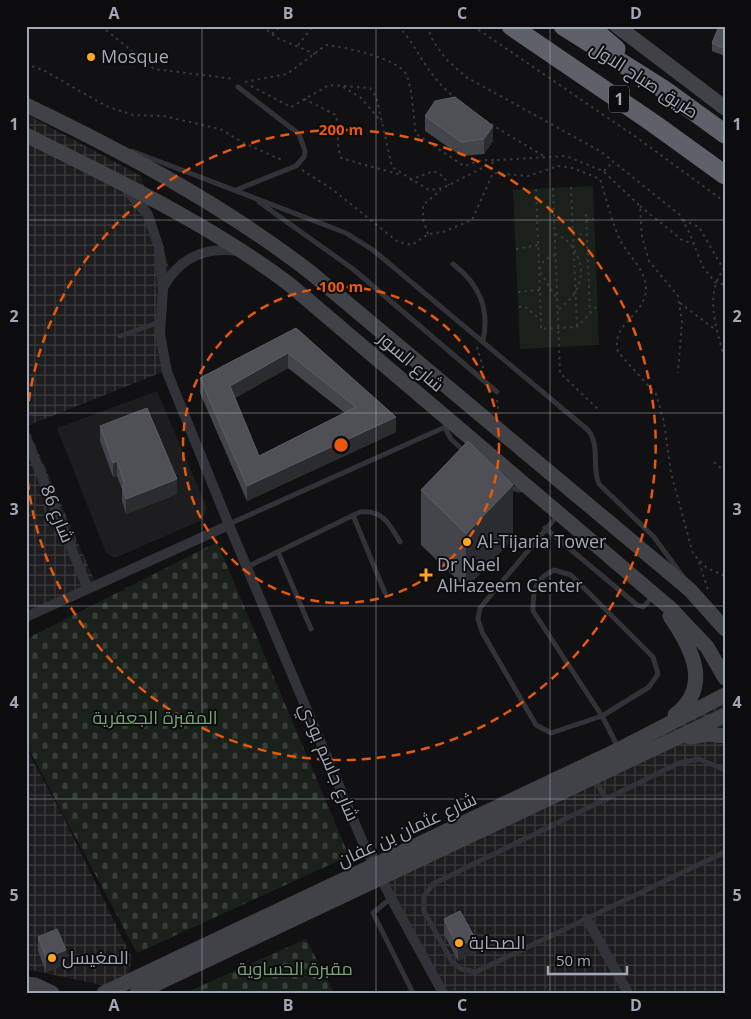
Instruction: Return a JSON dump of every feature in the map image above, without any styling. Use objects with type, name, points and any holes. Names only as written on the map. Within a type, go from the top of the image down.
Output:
[{"type":"highway","name":"طريق صباح الاول","points":[[511,26],[653,123],[725,175]]},
{"type":"highway","name":"طريق صباح الاول","points":[[563,26],[663,89],[725,134]]},
{"type":"highway","points":[[589,26],[663,89]]},
{"type":"main road","points":[[617,26],[725,108]]},
{"type":"main road","name":"شارع السور","points":[[26,105],[94,138],[184,187],[276,246],[690,590],[725,630]]},
{"type":"main road","name":"شارع السور","points":[[26,135],[200,225],[244,252],[289,284],[331,318],[449,426],[530,488],[653,593],[697,634],[725,678]]},
{"type":"main road","points":[[650,733],[686,705],[694,691],[696,679],[694,660],[690,648],[653,593]]},
{"type":"main road","name":"شارع عثمان بن عفان","points":[[137,993],[620,750],[725,695]]},
{"type":"main road","name":"شارع عثمان بن عفان","points":[[104,993],[594,776],[725,715]]},
{"type":"main road","points":[[651,749],[696,735],[725,736]]},
{"type":"street","name":"شارع جاسم بودي","points":[[116,180],[139,202],[152,224],[160,254],[163,289],[160,322],[167,372],[229,525],[378,872],[443,993]]},
{"type":"street","name":"شارع جاسم بودي","points":[[163,289],[178,267],[198,254],[222,250],[244,252]]},
{"type":"street","name":"شارع 86","points":[[27,444],[88,589]]},
{"type":"street","points":[[26,617],[229,525]]},
{"type":"street","points":[[587,918],[628,993]]},
{"type":"lane","points":[[236,190],[296,166],[304,157],[303,139],[238,87]]},
{"type":"lane","points":[[94,138],[236,190],[353,237],[374,250],[588,430],[596,447],[596,473],[599,484],[663,546],[690,590]]},
{"type":"lane","points":[[256,199],[353,269],[496,392]]},
{"type":"lane","points":[[453,264],[472,281],[479,292],[486,316],[482,340]]},
{"type":"lane","points":[[120,336],[160,322]]},
{"type":"lane","points":[[229,525],[449,426],[451,439],[468,455]]},
{"type":"lane","points":[[503,484],[518,490],[530,488]]},
{"type":"lane","points":[[247,567],[353,515],[367,511],[378,513],[387,520],[400,542]]},
{"type":"lane","points":[[559,514],[545,528],[480,608],[478,619],[482,632],[536,724],[551,733],[602,716],[650,688],[658,674],[653,657],[571,575],[554,570],[542,576],[533,592],[533,611],[602,716],[620,750]]},
{"type":"lane","points":[[353,515],[385,593]]},
{"type":"lane","points":[[545,528],[637,606],[643,607],[650,601],[653,593]]},
{"type":"lane","points":[[278,552],[311,629]]},
{"type":"lane","points":[[725,770],[713,763],[693,759],[679,763],[433,884],[427,889],[423,899],[424,911],[449,959],[461,969],[470,972],[480,971],[725,852]]},
{"type":"lane","points":[[594,776],[606,800]]},
{"type":"lane","points":[[391,898],[373,913],[413,993]]},
{"type":"path","points":[[101,26],[154,69],[237,80]]},
{"type":"path","points":[[262,26],[272,34],[315,54]]},
{"type":"path","points":[[272,34],[281,26]]},
{"type":"path","points":[[298,46],[312,27],[308,26]]},
{"type":"path","points":[[398,26],[436,79],[457,98],[497,127],[545,157]]},
{"type":"path","points":[[427,26],[446,59],[466,77],[600,151],[680,215],[703,267],[715,282],[725,285]]},
{"type":"path","points":[[473,26],[636,137],[725,202]]},
{"type":"path","points":[[443,188],[429,190],[410,180],[392,166],[376,96],[370,88],[329,85],[291,107],[243,82],[287,74],[326,45],[351,48],[401,67],[407,76],[416,134],[464,166],[482,160],[566,156],[603,171],[640,206],[682,240],[694,244]]},
{"type":"path","points":[[26,64],[45,71],[106,106],[133,115],[164,116],[220,128],[244,143],[296,166],[332,189],[398,242],[412,245],[428,234],[443,232],[472,220],[493,173],[528,176],[558,166],[574,168],[600,179],[620,239],[641,272],[646,287],[640,310],[620,329],[617,346],[622,357],[656,394],[664,422],[671,473],[689,545],[699,562],[710,592],[704,604]]},
{"type":"path","points":[[342,86],[360,97],[382,122]]},
{"type":"path","points":[[304,99],[336,115],[339,130],[337,148],[341,158],[403,175]]},
{"type":"path","points":[[428,234],[423,219],[423,205],[443,188],[498,160]]},
{"type":"path","points":[[603,171],[613,162]]},
{"type":"path","points":[[410,180],[433,171],[443,176],[449,185]]},
{"type":"path","points":[[553,188],[560,373],[600,410]]},
{"type":"path","points":[[571,188],[576,327]]},
{"type":"path","points":[[536,189],[541,329],[576,327],[598,305]]},
{"type":"path","points":[[640,206],[642,237],[649,261],[678,296],[682,322],[678,373]]},
{"type":"path","points":[[586,214],[590,313]]},
{"type":"path","points":[[586,220],[594,219]]},
{"type":"path","points":[[683,220],[699,227],[725,270],[718,276],[713,292],[716,330],[725,360]]},
{"type":"path","points":[[555,234],[566,239],[579,256],[582,272],[575,294],[558,310]]},
{"type":"path","points":[[573,235],[587,234]]},
{"type":"path","points":[[516,249],[538,244]]},
{"type":"path","points":[[539,270],[544,260],[556,255]]},
{"type":"path","points":[[539,270],[558,299]]},
{"type":"path","points":[[518,292],[540,290]]},
{"type":"path","points":[[679,302],[716,330]]},
{"type":"path","points":[[518,307],[524,306],[541,320]]},
{"type":"path","points":[[482,340],[476,349],[484,367],[486,383]]},
{"type":"path","points":[[714,462],[725,472]]},
{"type":"path","points":[[699,562],[725,576]]},
{"type":"shaded area","points":[[26,114],[141,176],[170,271],[163,322],[170,369],[27,426],[96,584],[26,619]]},
{"type":"shaded area","points":[[157,391],[207,508],[202,520],[115,558],[106,553],[57,428]]},
{"type":"shaded area","points":[[725,703],[725,993],[443,993],[381,870]]},
{"type":"shaded area","points":[[26,748],[65,820],[132,958],[125,990],[26,969]]},
{"type":"green space","points":[[593,186],[599,345],[520,349],[513,190]]},
{"type":"green space","name":"المقبرة الجعفرية","points":[[217,542],[349,856],[137,953],[26,744],[26,639]]},
{"type":"green space","name":"مقبرة الحساوية","points":[[306,939],[334,993],[185,993]]},
{"type":"building","points":[[719,26],[725,26],[725,49],[712,43]]},
{"type":"building","points":[[455,97],[493,126],[484,139],[461,142],[425,116],[435,101]]},
{"type":"building","points":[[296,328],[396,417],[247,486],[200,378]],"holes":[[[288,353],[356,407],[259,456],[230,386]]]},
{"type":"building","points":[[147,408],[177,479],[126,499],[122,486],[125,485],[117,461],[113,463],[100,426]]},
{"type":"building","points":[[468,441],[513,485],[466,534],[421,490]]},
{"type":"building","points":[[460,911],[475,938],[458,947],[444,919]]},
{"type":"building","points":[[57,929],[66,950],[46,958],[38,937]]},
{"type":"place","name":"Mosque","points":[[91,57]]},
{"type":"place","name":"Al-Tijaria Tower","points":[[467,542]]},
{"type":"place","name":"Dr Nael AlHazeem Center","points":[[426,575]]},
{"type":"place","name":"الصحابة","points":[[459,943]]},
{"type":"place","name":"المغيسل","points":[[52,958]]}]
